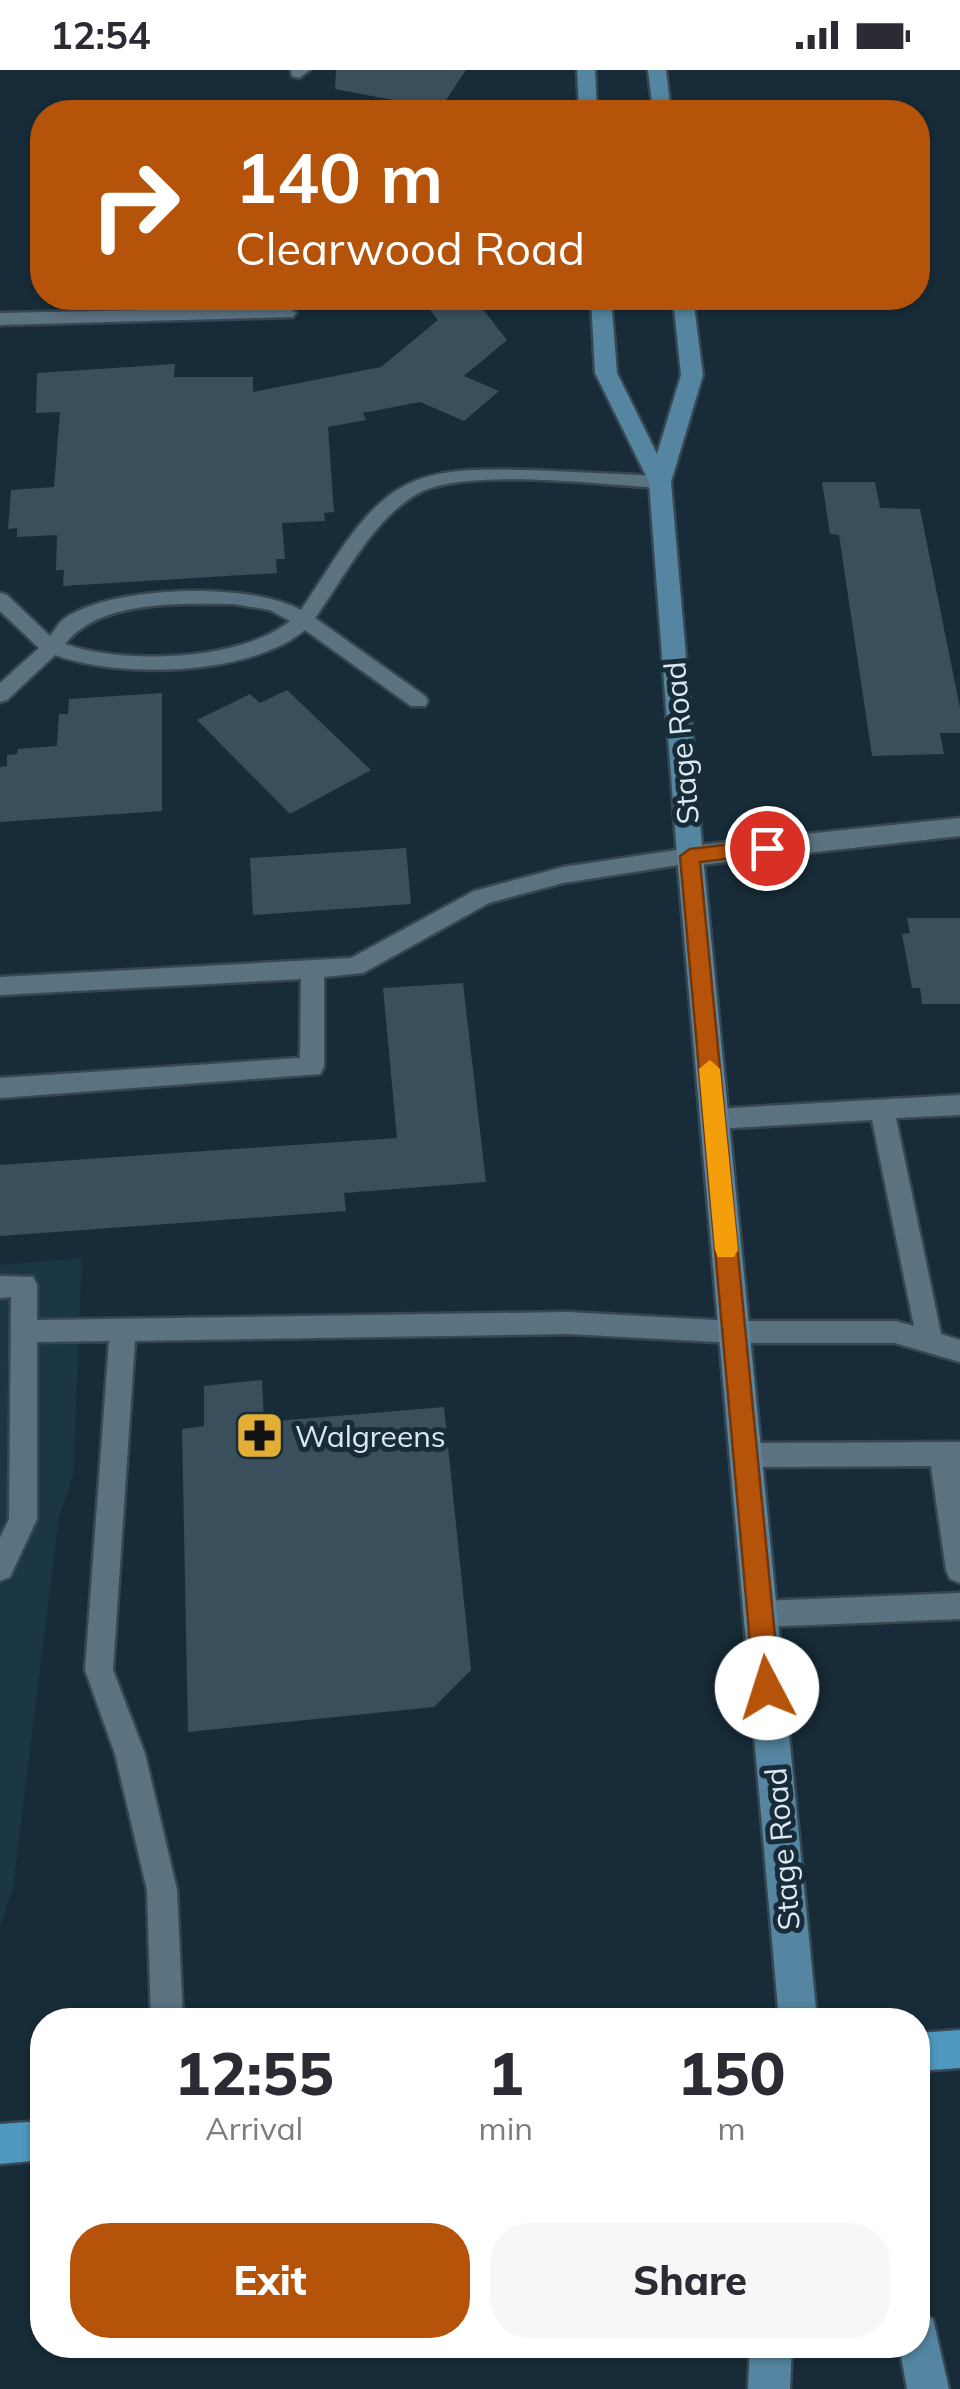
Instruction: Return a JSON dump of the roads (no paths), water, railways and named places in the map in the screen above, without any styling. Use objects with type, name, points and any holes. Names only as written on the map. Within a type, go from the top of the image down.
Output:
[{"type":"main road","points":[[586,70],[587,100]]},
{"type":"main road","points":[[657,70],[661,100]]},
{"type":"main road","name":"Stage Road","points":[[602,310],[606,373],[660,482]]},
{"type":"main road","name":"Stage Road","points":[[684,310],[692,375],[660,482],[690,856],[797,2008]]},
{"type":"main road","points":[[930,2051],[960,2050]]},
{"type":"main road","points":[[0,2144],[30,2141]]},
{"type":"main road","points":[[769,2389],[770,2358]]},
{"type":"main road","points":[[922,2358],[928,2389]]},
{"type":"street","points":[[0,319],[286,313]]},
{"type":"street","points":[[690,856],[960,827]]},
{"type":"lane","points":[[0,600],[52,647],[155,662],[242,654],[295,633],[374,524],[412,488],[472,475],[660,482]]},
{"type":"lane","points":[[0,695],[52,647],[71,622],[118,606],[175,598],[234,597],[274,604],[304,620],[418,702]]},
{"type":"lane","points":[[0,986],[354,968],[482,896],[563,875],[690,856]]},
{"type":"lane","points":[[0,1088],[312,1066],[313,970]]},
{"type":"lane","points":[[714,1119],[960,1105]]},
{"type":"lane","points":[[882,1109],[930,1342]]},
{"type":"lane","points":[[0,1287],[24,1285],[23,1520],[0,1568]]},
{"type":"lane","points":[[24,1332],[568,1324],[734,1332],[896,1332],[960,1350]]},
{"type":"lane","points":[[123,1330],[99,1670],[130,1754],[162,1890],[167,2008]]},
{"type":"lane","points":[[746,1455],[952,1454],[959,1555]]},
{"type":"lane","points":[[760,1614],[960,1606]]},
{"type":"place","name":"Walgreens","points":[[260,1436]]}]
